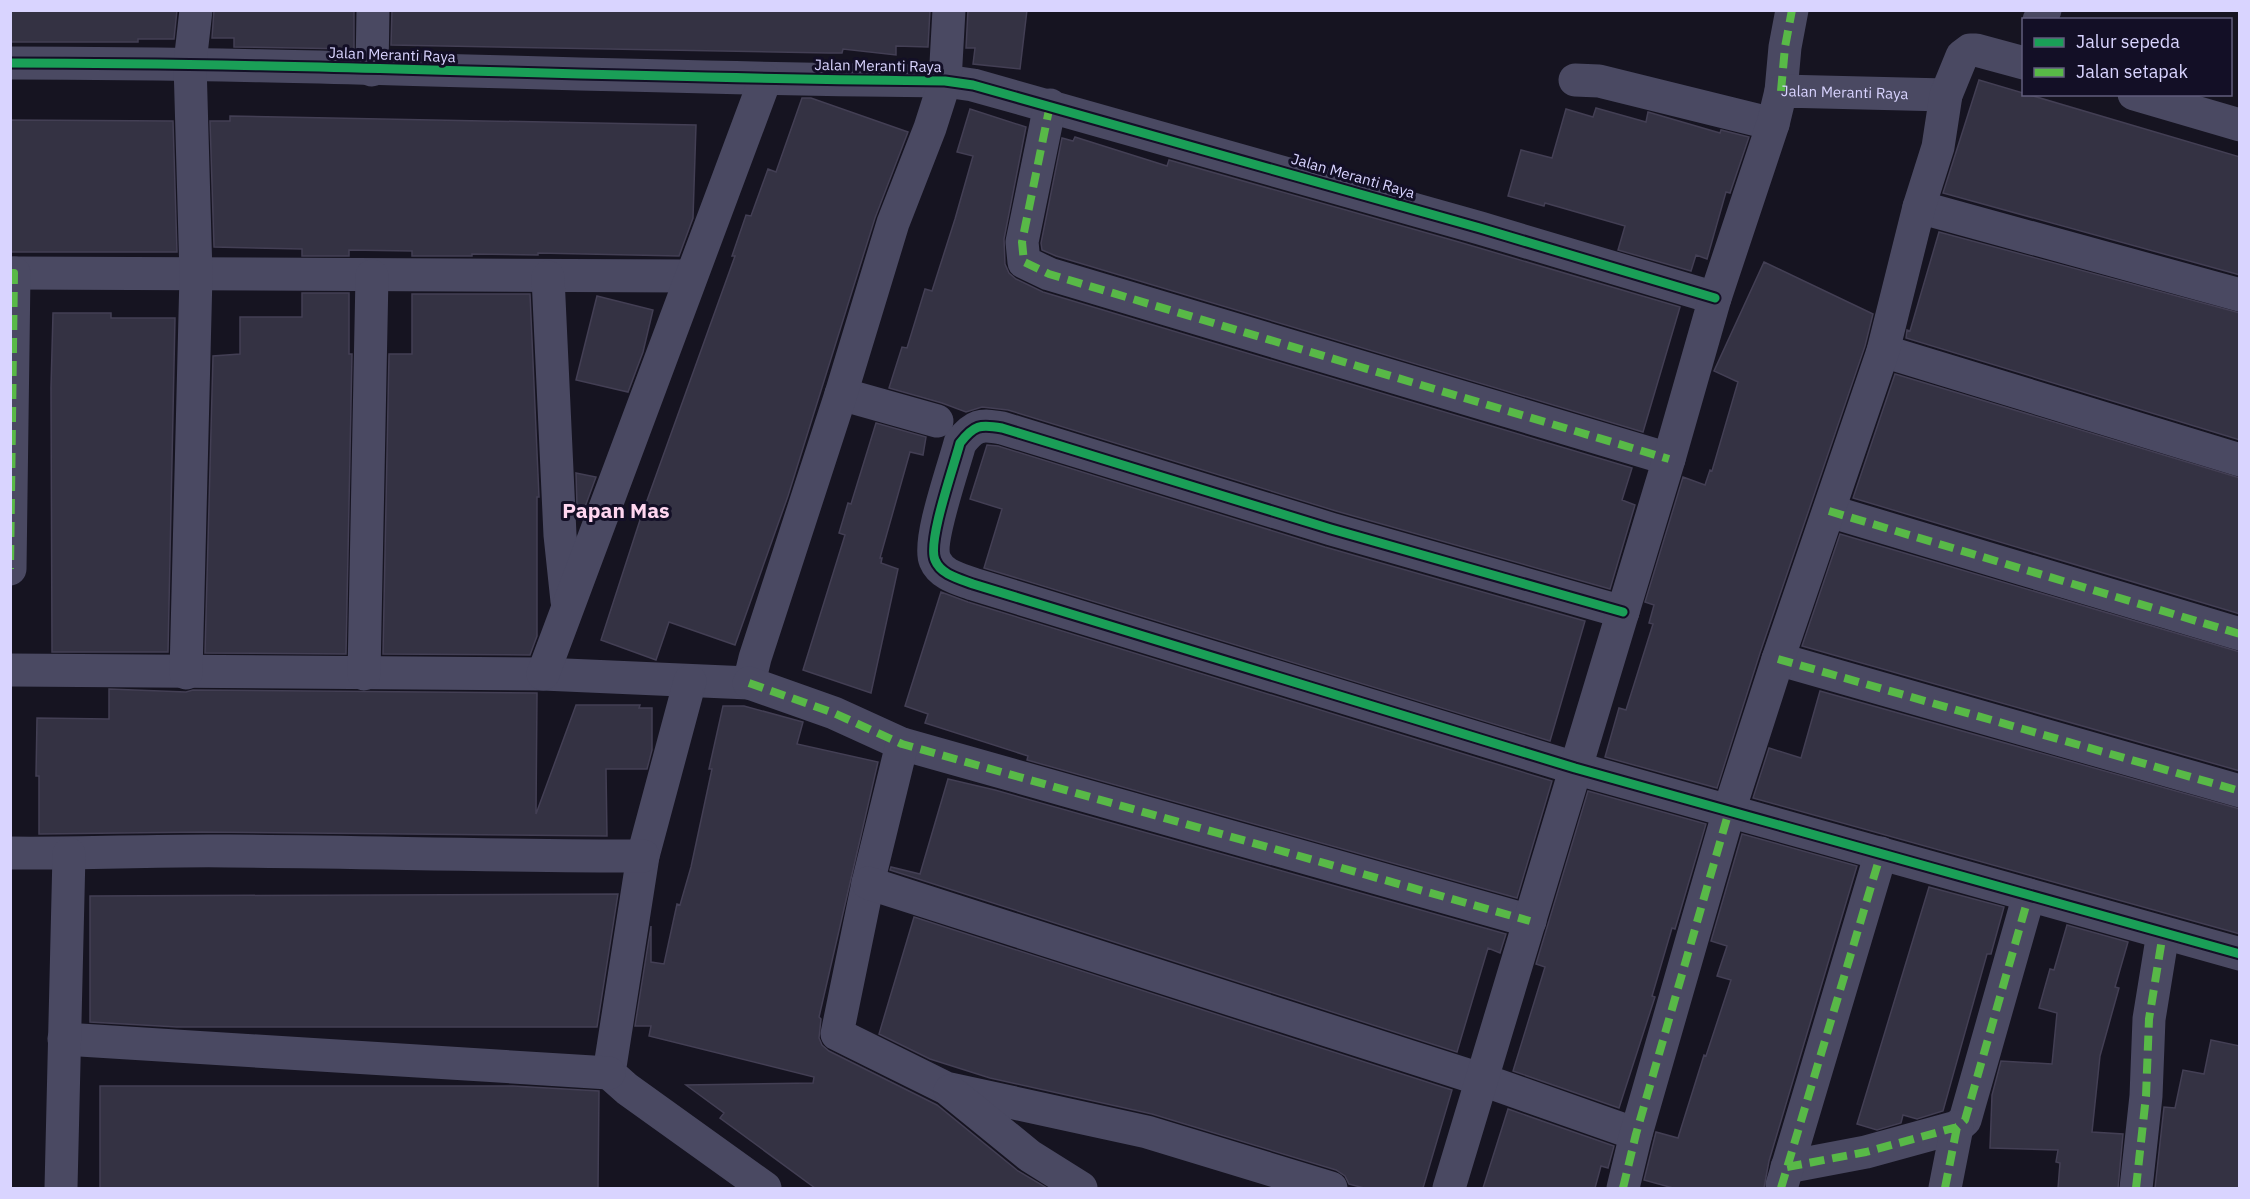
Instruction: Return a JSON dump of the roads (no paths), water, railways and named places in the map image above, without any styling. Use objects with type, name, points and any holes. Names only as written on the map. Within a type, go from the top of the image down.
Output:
[{"type":"street","points":[[186,673],[196,274],[190,63],[196,10]]},
{"type":"street","points":[[372,70],[373,10]]},
{"type":"street","points":[[749,683],[755,658],[842,394],[893,223],[930,128],[945,81],[949,10]]},
{"type":"street","points":[[1781,92],[1785,47],[1792,10]]},
{"type":"street","points":[[1623,1188],[1636,1134],[1729,811],[1883,351],[1919,207],[1938,147],[1946,95],[1962,56],[1970,50],[2020,56]]},
{"type":"street","name":"Jalan Meranti Raya","points":[[10,63],[190,63],[765,80],[945,81],[992,89],[1050,105],[1715,298],[1773,124],[1781,92],[1946,95]]},
{"type":"street","points":[[543,674],[765,80]]},
{"type":"street","points":[[1575,80],[1599,81],[1773,124]]},
{"type":"street","points":[[2141,96],[2240,125]]},
{"type":"street","points":[[1050,105],[1022,242],[1023,262],[1049,274],[1669,459]]},
{"type":"street","points":[[1919,207],[2240,295]]},
{"type":"street","points":[[10,569],[12,273],[691,276]]},
{"type":"street","points":[[364,674],[372,276]]},
{"type":"street","points":[[548,277],[560,535],[568,609]]},
{"type":"street","points":[[1449,1188],[1669,459],[1715,298]]},
{"type":"street","points":[[1883,351],[2240,460]]},
{"type":"street","points":[[842,394],[937,422]]},
{"type":"street","points":[[1623,612],[1331,529],[1002,428],[984,425],[970,430],[960,443],[933,542],[935,561],[945,573],[973,584],[1575,768],[2240,954]]},
{"type":"street","points":[[1829,511],[2240,634]]},
{"type":"street","points":[[1778,659],[2240,791]]},
{"type":"street","points":[[10,670],[543,674],[749,683],[834,714],[902,744],[1530,921]]},
{"type":"street","points":[[609,1073],[643,856],[690,681]]},
{"type":"street","points":[[902,744],[868,883],[837,1034],[946,1088],[1030,1156],[1081,1188]]},
{"type":"street","points":[[10,853],[332,851],[484,856],[643,856]]},
{"type":"street","points":[[1784,1178],[1881,853]]},
{"type":"street","points":[[61,1188],[69,854]]},
{"type":"street","points":[[868,883],[1483,1080],[1636,1134]]},
{"type":"street","points":[[1784,1178],[1957,1127],[1965,1120],[2029,895]]},
{"type":"street","points":[[2136,1188],[2146,1096],[2149,1019],[2163,933]]},
{"type":"street","points":[[64,1039],[609,1073],[627,1089],[765,1188]]},
{"type":"street","points":[[946,1088],[1147,1132],[1331,1188]]},
{"type":"street","points":[[1945,1188],[1957,1127]]},
{"type":"district","name":"Papan Mas","points":[[616,511]]}]
